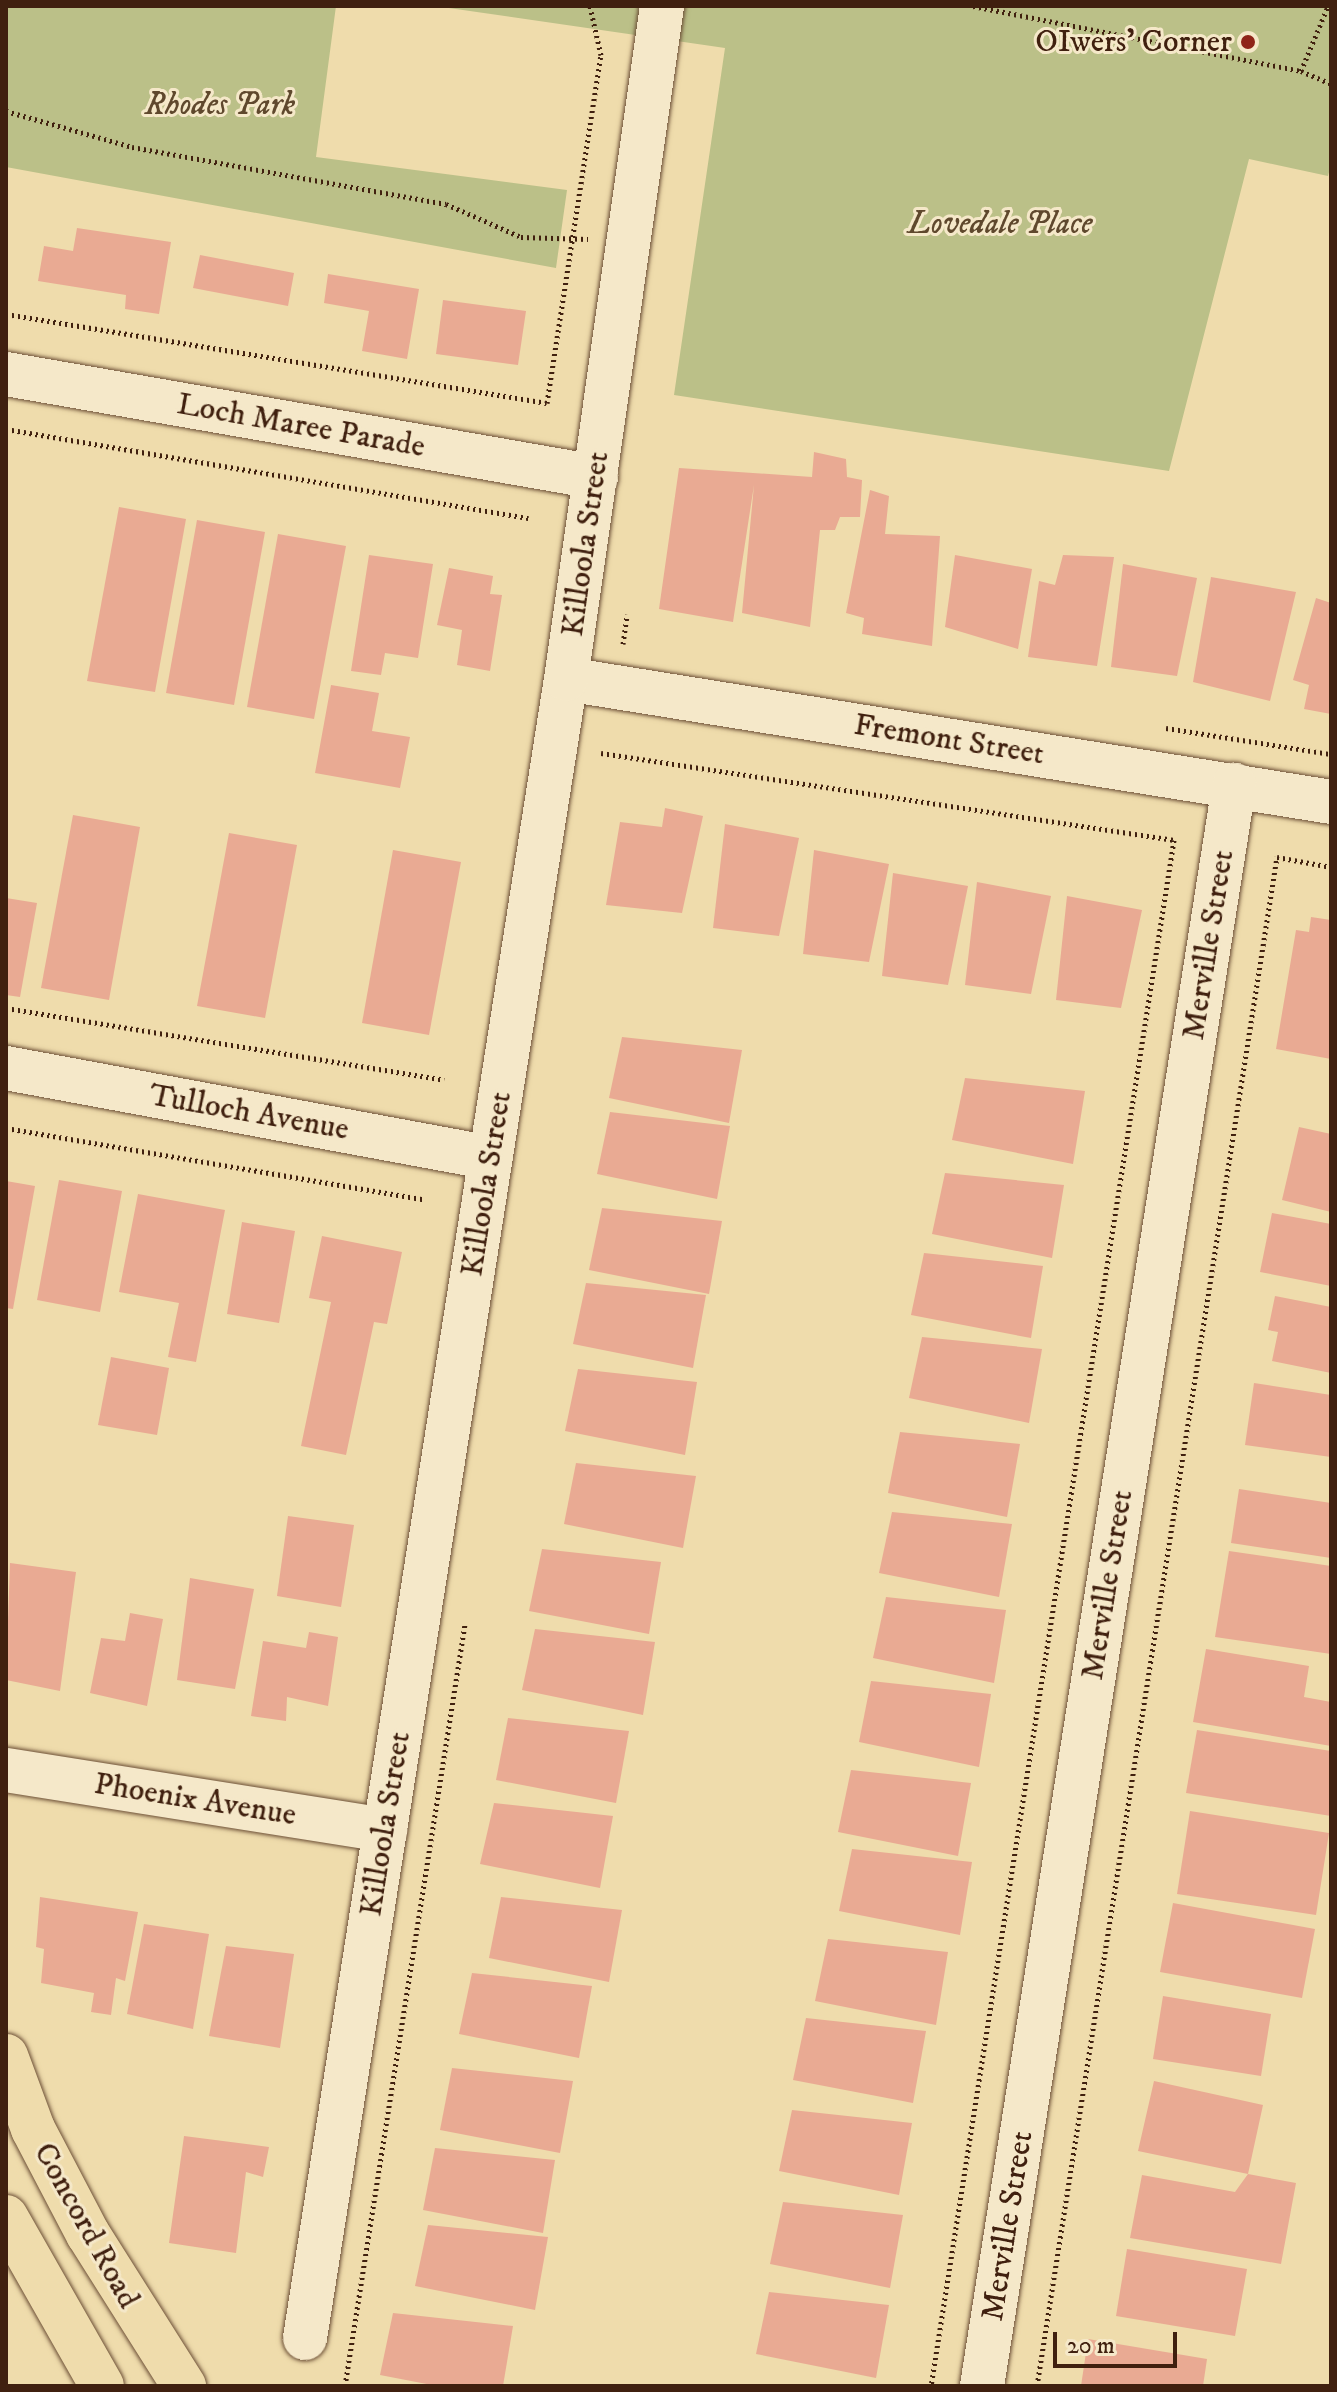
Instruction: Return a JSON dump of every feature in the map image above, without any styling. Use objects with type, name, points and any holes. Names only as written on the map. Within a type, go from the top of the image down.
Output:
[{"type":"main road","name":"Concord Road","points":[[6,2056],[33,2129],[81,2221],[184,2386]]},
{"type":"main road","name":"Concord Road","points":[[6,2217],[89,2377]]},
{"type":"street","name":"Killoola Street","points":[[305,2338],[566,679],[661,18]]},
{"type":"street","name":"Loch Maree Parade","points":[[6,374],[596,477]]},
{"type":"street","name":"Fremont Street","points":[[566,679],[1331,802]]},
{"type":"street","name":"Merville Street","points":[[982,2386],[1234,785]]},
{"type":"street","name":"Tulloch Avenue","points":[[6,1068],[491,1158]]},
{"type":"street","name":"Phoenix Avenue","points":[[6,1770],[385,1830]]},
{"type":"path","points":[[6,314],[547,403],[575,239],[601,55],[590,6]]},
{"type":"path","points":[[973,6],[1301,71],[1331,84]]},
{"type":"path","points":[[1301,71],[1328,6]]},
{"type":"path","points":[[6,111],[132,147],[446,204],[521,237],[630,240]]},
{"type":"path","points":[[6,429],[528,518]]},
{"type":"path","points":[[602,748],[1174,840],[931,2386]]},
{"type":"path","points":[[1037,2386],[1277,857],[1331,867]]},
{"type":"path","points":[[6,1008],[444,1080]]},
{"type":"path","points":[[6,1128],[423,1199]]},
{"type":"green space","name":"Rhodes Park","points":[[6,6],[336,6],[316,157],[567,190],[556,268],[6,167]]},
{"type":"green space","name":"Lovedale Place","points":[[435,6],[1331,6],[1331,164],[1328,176],[1249,159],[1169,471],[674,395],[725,48]]},
{"type":"building","points":[[77,228],[171,242],[159,314],[125,309],[126,295],[38,281],[44,246],[73,251]]},
{"type":"building","points":[[200,255],[294,273],[288,306],[193,288]]},
{"type":"building","points":[[328,274],[419,289],[407,359],[362,351],[369,311],[324,303]]},
{"type":"building","points":[[443,300],[526,311],[518,365],[436,354]]},
{"type":"building","points":[[814,452],[846,459],[847,477],[862,480],[860,517],[840,517],[835,530],[820,530],[810,627],[742,613],[754,485],[733,622],[659,609],[679,468],[812,477]]},
{"type":"building","points":[[870,490],[889,496],[885,534],[940,536],[932,646],[862,634],[864,618],[846,613]]},
{"type":"building","points":[[119,507],[186,519],[155,692],[87,681]]},
{"type":"building","points":[[197,520],[265,532],[234,705],[166,693]]},
{"type":"building","points":[[278,534],[346,546],[314,719],[247,707]]},
{"type":"building","points":[[369,555],[433,564],[418,658],[385,653],[381,675],[351,671]]},
{"type":"building","points":[[955,555],[1032,569],[1018,649],[945,627]]},
{"type":"building","points":[[1063,555],[1114,557],[1097,666],[1028,657],[1039,581],[1055,585]]},
{"type":"building","points":[[1123,564],[1197,578],[1177,676],[1111,667]]},
{"type":"building","points":[[449,568],[493,576],[490,594],[502,595],[490,671],[457,665],[462,630],[437,625]]},
{"type":"building","points":[[1211,577],[1296,592],[1270,701],[1193,682]]},
{"type":"building","points":[[1316,598],[1331,603],[1331,714],[1304,709],[1309,685],[1293,680]]},
{"type":"building","points":[[331,685],[379,693],[372,731],[410,737],[400,788],[315,773]]},
{"type":"building","points":[[665,808],[703,816],[682,913],[606,905],[620,822],[662,827]]},
{"type":"building","points":[[73,815],[140,827],[109,1000],[41,988]]},
{"type":"building","points":[[725,824],[799,838],[779,936],[713,928]]},
{"type":"building","points":[[229,833],[297,845],[265,1018],[197,1006]]},
{"type":"building","points":[[393,850],[461,862],[429,1035],[362,1023]]},
{"type":"building","points":[[814,850],[889,864],[869,962],[803,954]]},
{"type":"building","points":[[893,873],[968,886],[948,985],[882,976]]},
{"type":"building","points":[[977,882],[1051,896],[1031,994],[965,985]]},
{"type":"building","points":[[1067,896],[1142,910],[1121,1008],[1056,1000]]},
{"type":"building","points":[[6,898],[37,903],[20,997],[6,995]]},
{"type":"building","points":[[1311,917],[1331,920],[1331,1059],[1276,1049],[1296,930],[1309,932]]},
{"type":"building","points":[[622,1037],[742,1050],[729,1123],[609,1098]]},
{"type":"building","points":[[965,1078],[1085,1091],[1073,1164],[952,1140]]},
{"type":"building","points":[[610,1112],[730,1126],[717,1199],[597,1174]]},
{"type":"building","points":[[1299,1127],[1331,1134],[1331,1212],[1282,1200]]},
{"type":"building","points":[[945,1173],[1064,1185],[1052,1258],[932,1234]]},
{"type":"building","points":[[59,1180],[122,1191],[100,1312],[37,1300]]},
{"type":"building","points":[[6,1181],[35,1186],[13,1309],[6,1308]]},
{"type":"building","points":[[138,1194],[225,1210],[196,1362],[168,1357],[179,1303],[119,1292]]},
{"type":"building","points":[[602,1208],[722,1221],[709,1294],[589,1270]]},
{"type":"building","points":[[1272,1213],[1331,1224],[1331,1286],[1260,1272]]},
{"type":"building","points":[[242,1222],[295,1231],[279,1323],[227,1314]]},
{"type":"building","points":[[322,1236],[402,1252],[387,1324],[374,1322],[346,1455],[301,1446],[331,1302],[309,1298]]},
{"type":"building","points":[[924,1253],[1043,1266],[1031,1338],[911,1315]]},
{"type":"building","points":[[586,1283],[706,1295],[693,1368],[573,1344]]},
{"type":"building","points":[[1275,1296],[1331,1307],[1331,1373],[1272,1361],[1278,1332],[1268,1330]]},
{"type":"building","points":[[922,1337],[1042,1349],[1029,1423],[909,1398]]},
{"type":"building","points":[[111,1357],[169,1368],[157,1435],[98,1425]]},
{"type":"building","points":[[578,1369],[697,1382],[685,1455],[565,1431]]},
{"type":"building","points":[[1254,1383],[1331,1395],[1331,1457],[1245,1445]]},
{"type":"building","points":[[900,1432],[1020,1444],[1007,1517],[888,1493]]},
{"type":"building","points":[[576,1463],[696,1476],[683,1548],[564,1524]]},
{"type":"building","points":[[1239,1489],[1331,1503],[1331,1558],[1231,1543]]},
{"type":"building","points":[[892,1512],[1012,1524],[999,1597],[879,1573]]},
{"type":"building","points":[[288,1516],[354,1525],[341,1607],[277,1596]]},
{"type":"building","points":[[542,1549],[661,1562],[649,1634],[529,1611]]},
{"type":"building","points":[[1229,1551],[1331,1566],[1331,1654],[1215,1637]]},
{"type":"building","points":[[10,1563],[76,1572],[60,1691],[6,1680]]},
{"type":"building","points":[[190,1578],[254,1589],[235,1689],[177,1680]]},
{"type":"building","points":[[886,1597],[1006,1610],[994,1683],[873,1658]]},
{"type":"building","points":[[130,1613],[163,1619],[147,1706],[90,1693],[101,1638],[125,1641]]},
{"type":"building","points":[[535,1629],[655,1642],[643,1715],[522,1690]]},
{"type":"building","points":[[309,1632],[338,1637],[328,1706],[287,1697],[286,1721],[251,1716],[263,1641],[306,1648]]},
{"type":"building","points":[[1206,1649],[1309,1666],[1304,1697],[1331,1702],[1331,1746],[1193,1722]]},
{"type":"building","points":[[871,1681],[991,1694],[979,1767],[859,1742]]},
{"type":"building","points":[[508,1718],[629,1731],[616,1803],[496,1780]]},
{"type":"building","points":[[1197,1730],[1331,1751],[1331,1816],[1186,1793]]},
{"type":"building","points":[[851,1770],[971,1783],[958,1856],[838,1832]]},
{"type":"building","points":[[494,1803],[613,1816],[600,1888],[480,1864]]},
{"type":"building","points":[[1190,1811],[1329,1833],[1316,1915],[1177,1894]]},
{"type":"building","points":[[852,1849],[972,1862],[960,1935],[839,1911]]},
{"type":"building","points":[[40,1897],[138,1912],[125,1981],[116,1978],[111,2015],[91,2012],[94,1993],[41,1983],[44,1949],[36,1947]]},
{"type":"building","points":[[501,1897],[622,1910],[609,1982],[489,1958]]},
{"type":"building","points":[[1173,1903],[1315,1929],[1302,1998],[1160,1972]]},
{"type":"building","points":[[144,1924],[209,1934],[193,2029],[127,2014]]},
{"type":"building","points":[[828,1939],[948,1952],[936,2025],[815,2001]]},
{"type":"building","points":[[226,1946],[294,1954],[280,2048],[209,2036]]},
{"type":"building","points":[[472,1973],[592,1986],[579,2058],[459,2034]]},
{"type":"building","points":[[1163,1996],[1271,2014],[1261,2076],[1153,2059]]},
{"type":"building","points":[[806,2018],[926,2031],[913,2103],[793,2080]]},
{"type":"building","points":[[452,2068],[573,2081],[560,2153],[440,2130]]},
{"type":"building","points":[[1154,2081],[1263,2105],[1248,2174],[1138,2151]]},
{"type":"building","points":[[792,2110],[912,2123],[899,2195],[779,2171]]},
{"type":"building","points":[[184,2136],[269,2147],[263,2177],[246,2172],[236,2253],[169,2243]]},
{"type":"building","points":[[435,2148],[555,2160],[543,2233],[423,2210]]},
{"type":"building","points":[[1248,2174],[1296,2183],[1281,2264],[1130,2238],[1142,2175],[1235,2192]]},
{"type":"building","points":[[783,2202],[903,2215],[890,2288],[770,2264]]},
{"type":"building","points":[[428,2225],[548,2237],[535,2310],[415,2286]]},
{"type":"building","points":[[1127,2249],[1247,2269],[1235,2336],[1116,2316]]},
{"type":"building","points":[[769,2292],[889,2305],[876,2378],[756,2354]]},
{"type":"building","points":[[393,2313],[513,2326],[503,2386],[437,2386],[380,2375]]},
{"type":"building","points":[[1088,2339],[1207,2359],[1203,2386],[1081,2386]]},
{"type":"place","name":"OIwers' Corner","points":[[1248,42]]}]
